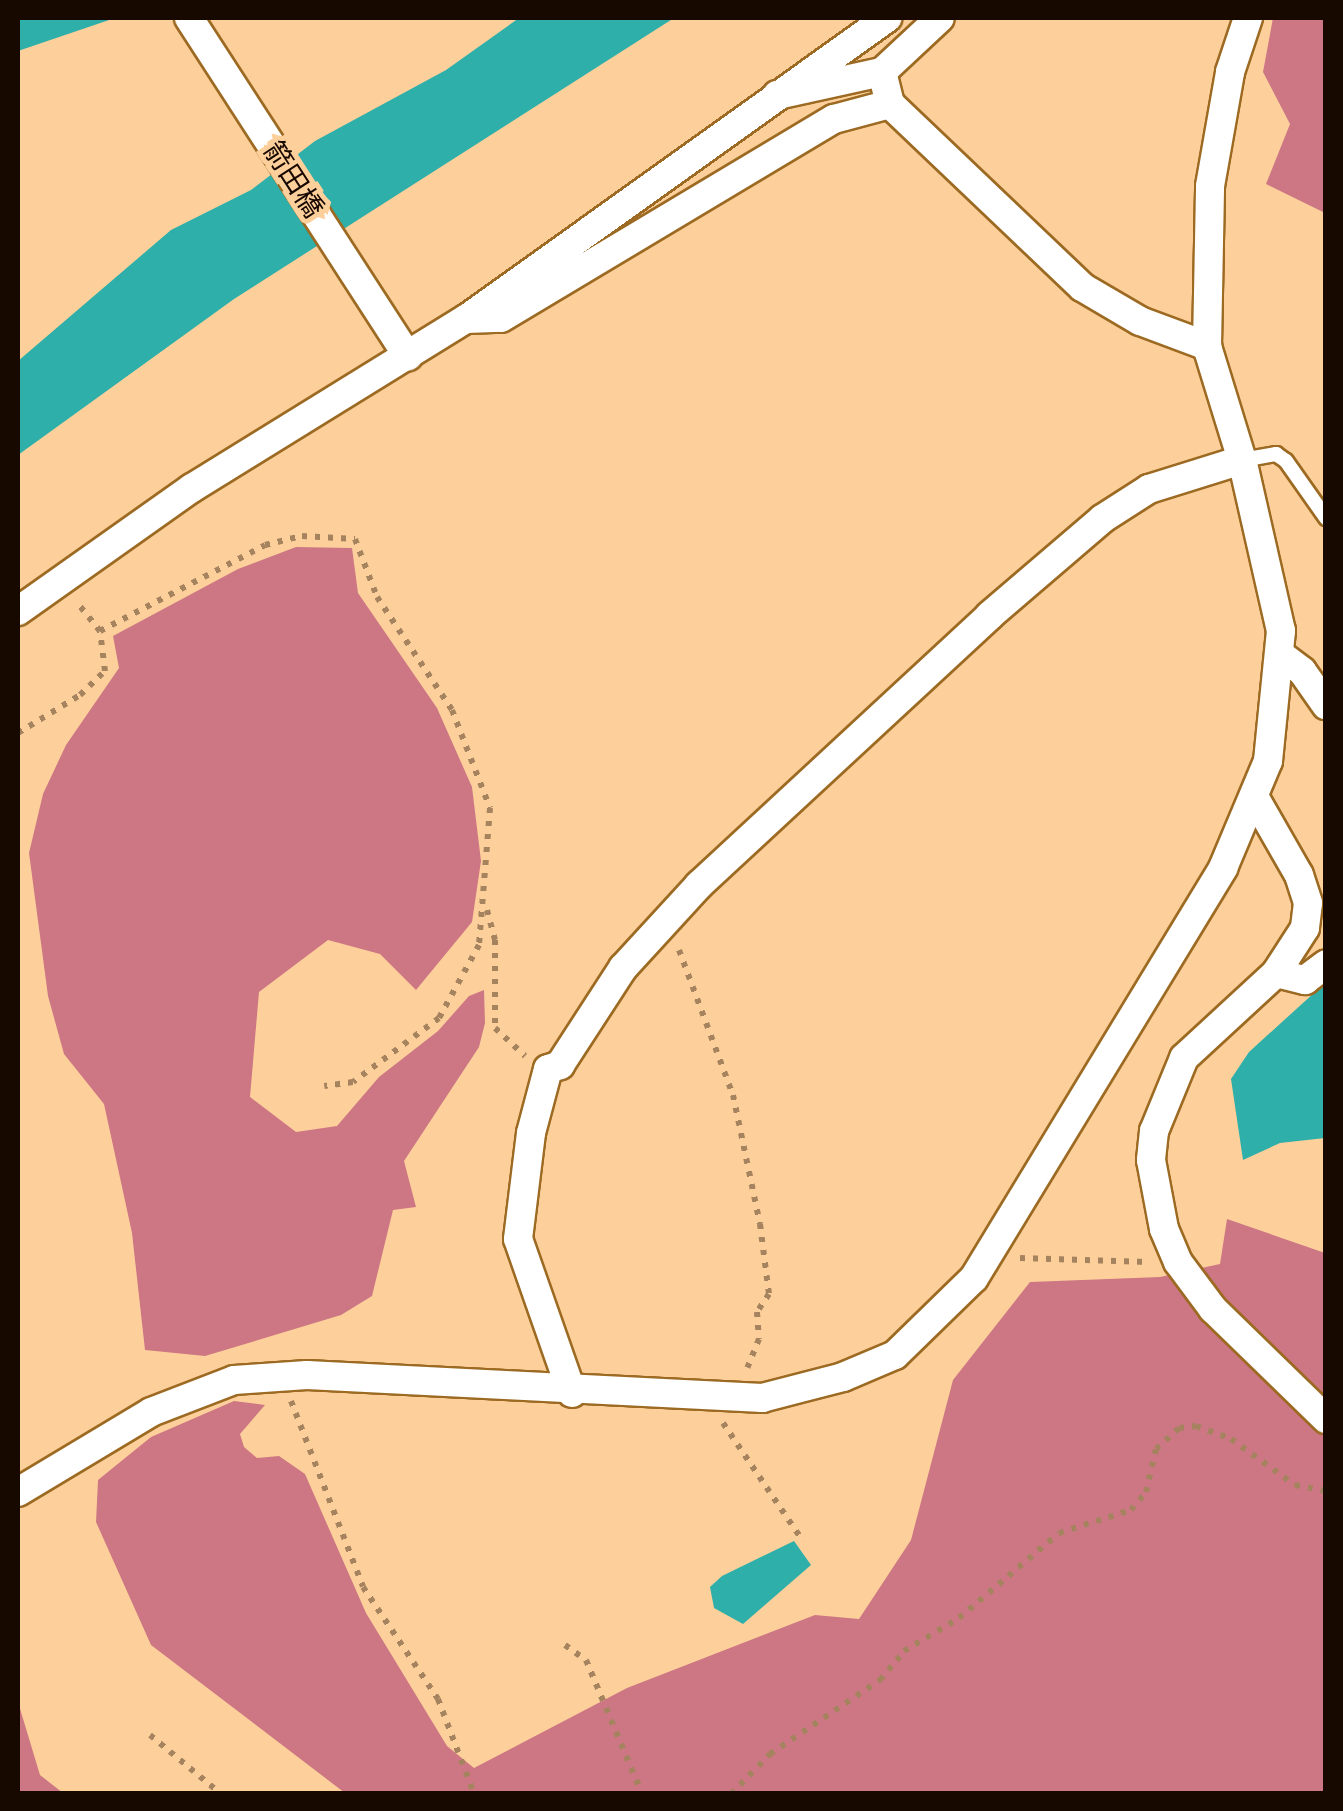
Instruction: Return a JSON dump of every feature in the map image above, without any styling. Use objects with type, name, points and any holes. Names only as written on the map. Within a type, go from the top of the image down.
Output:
[{"type":"street","name":"箭田橋","points":[[189,18],[404,349]]},
{"type":"street","points":[[18,611],[192,488],[404,349],[466,319],[886,18]]},
{"type":"street","points":[[774,95],[882,72],[940,18]]},
{"type":"street","points":[[18,1492],[151,1412],[234,1380],[280,1377],[572,1393],[762,1398],[843,1377],[895,1354],[989,1256],[1214,884],[1256,800],[1282,656],[1242,460],[1208,346],[1210,186],[1230,72],[1248,18]]},
{"type":"street","points":[[882,72],[890,104],[1082,287],[1140,321],[1208,346]]},
{"type":"street","points":[[466,319],[501,318],[834,119],[890,104]]},
{"type":"street","points":[[572,1393],[518,1239],[537,1101],[548,1069],[560,1065],[623,968],[672,914],[1102,518],[1182,474],[1242,460]]},
{"type":"street","points":[[1282,656],[1326,705]]},
{"type":"street","points":[[1256,800],[1286,847],[1308,903],[1304,928],[1276,973],[1184,1058],[1154,1131],[1156,1199],[1178,1262],[1212,1310],[1326,1419]]},
{"type":"street","points":[[1276,973],[1304,980],[1326,964]]},
{"type":"lane","points":[[1242,460],[1276,454],[1286,461],[1326,518]]},
{"type":"path","points":[[100,631],[264,544],[302,536],[355,539],[376,597],[452,710],[490,808],[486,907],[470,970],[439,1018],[353,1082],[324,1086]]},
{"type":"path","points":[[18,732],[80,695],[105,671],[100,631],[60,581]]},
{"type":"path","points":[[486,907],[496,940],[496,1028],[504,1044],[548,1069]]},
{"type":"path","points":[[672,914],[676,941],[733,1094],[769,1294],[757,1312],[759,1340],[721,1416],[726,1431],[743,1445],[803,1541]]},
{"type":"path","points":[[989,1256],[1178,1262]]},
{"type":"path","points":[[280,1377],[363,1586],[438,1698],[474,1794]]},
{"type":"path","points":[[731,1794],[770,1754],[880,1680],[904,1651],[959,1618],[1059,1533],[1131,1510],[1146,1492],[1156,1449],[1179,1428],[1196,1426],[1231,1440],[1295,1485],[1326,1492]]},
{"type":"path","points":[[564,1645],[586,1660],[642,1794]]},
{"type":"path","points":[[150,1735],[221,1794]]},
{"type":"shaded area","points":[[1273,18],[1325,18],[1325,213],[1266,184],[1290,124],[1263,72]]},
{"type":"shaded area","points":[[296,547],[352,548],[358,593],[437,708],[472,787],[481,861],[472,922],[416,990],[380,954],[328,940],[259,992],[250,1097],[296,1132],[337,1126],[379,1077],[438,1031],[469,996],[484,990],[485,1023],[479,1047],[404,1161],[416,1207],[393,1210],[372,1296],[341,1315],[205,1356],[145,1350],[132,1233],[104,1104],[64,1054],[48,996],[29,853],[43,794],[66,745],[119,668],[113,636],[238,569]]},
{"type":"shaded area","points":[[1227,1219],[1325,1253],[1325,1793],[345,1793],[151,1645],[96,1522],[98,1480],[151,1437],[234,1401],[265,1405],[240,1434],[244,1447],[257,1458],[279,1456],[305,1474],[366,1613],[447,1746],[474,1768],[627,1688],[815,1615],[859,1619],[911,1540],[953,1380],[1030,1282],[1160,1277],[1220,1264]]},
{"type":"shaded area","points":[[18,1702],[40,1775],[63,1793],[18,1793]]},
{"type":"water","points":[[18,18],[115,18],[18,51]]},
{"type":"water","points":[[519,18],[674,18],[234,299],[18,455],[18,361],[171,230],[251,190],[315,141],[446,70]]},
{"type":"water","points":[[1325,983],[1325,1138],[1280,1143],[1243,1160],[1231,1079],[1249,1052]]},
{"type":"water","points":[[794,1541],[811,1565],[743,1624],[714,1608],[710,1587],[722,1576]]}]
